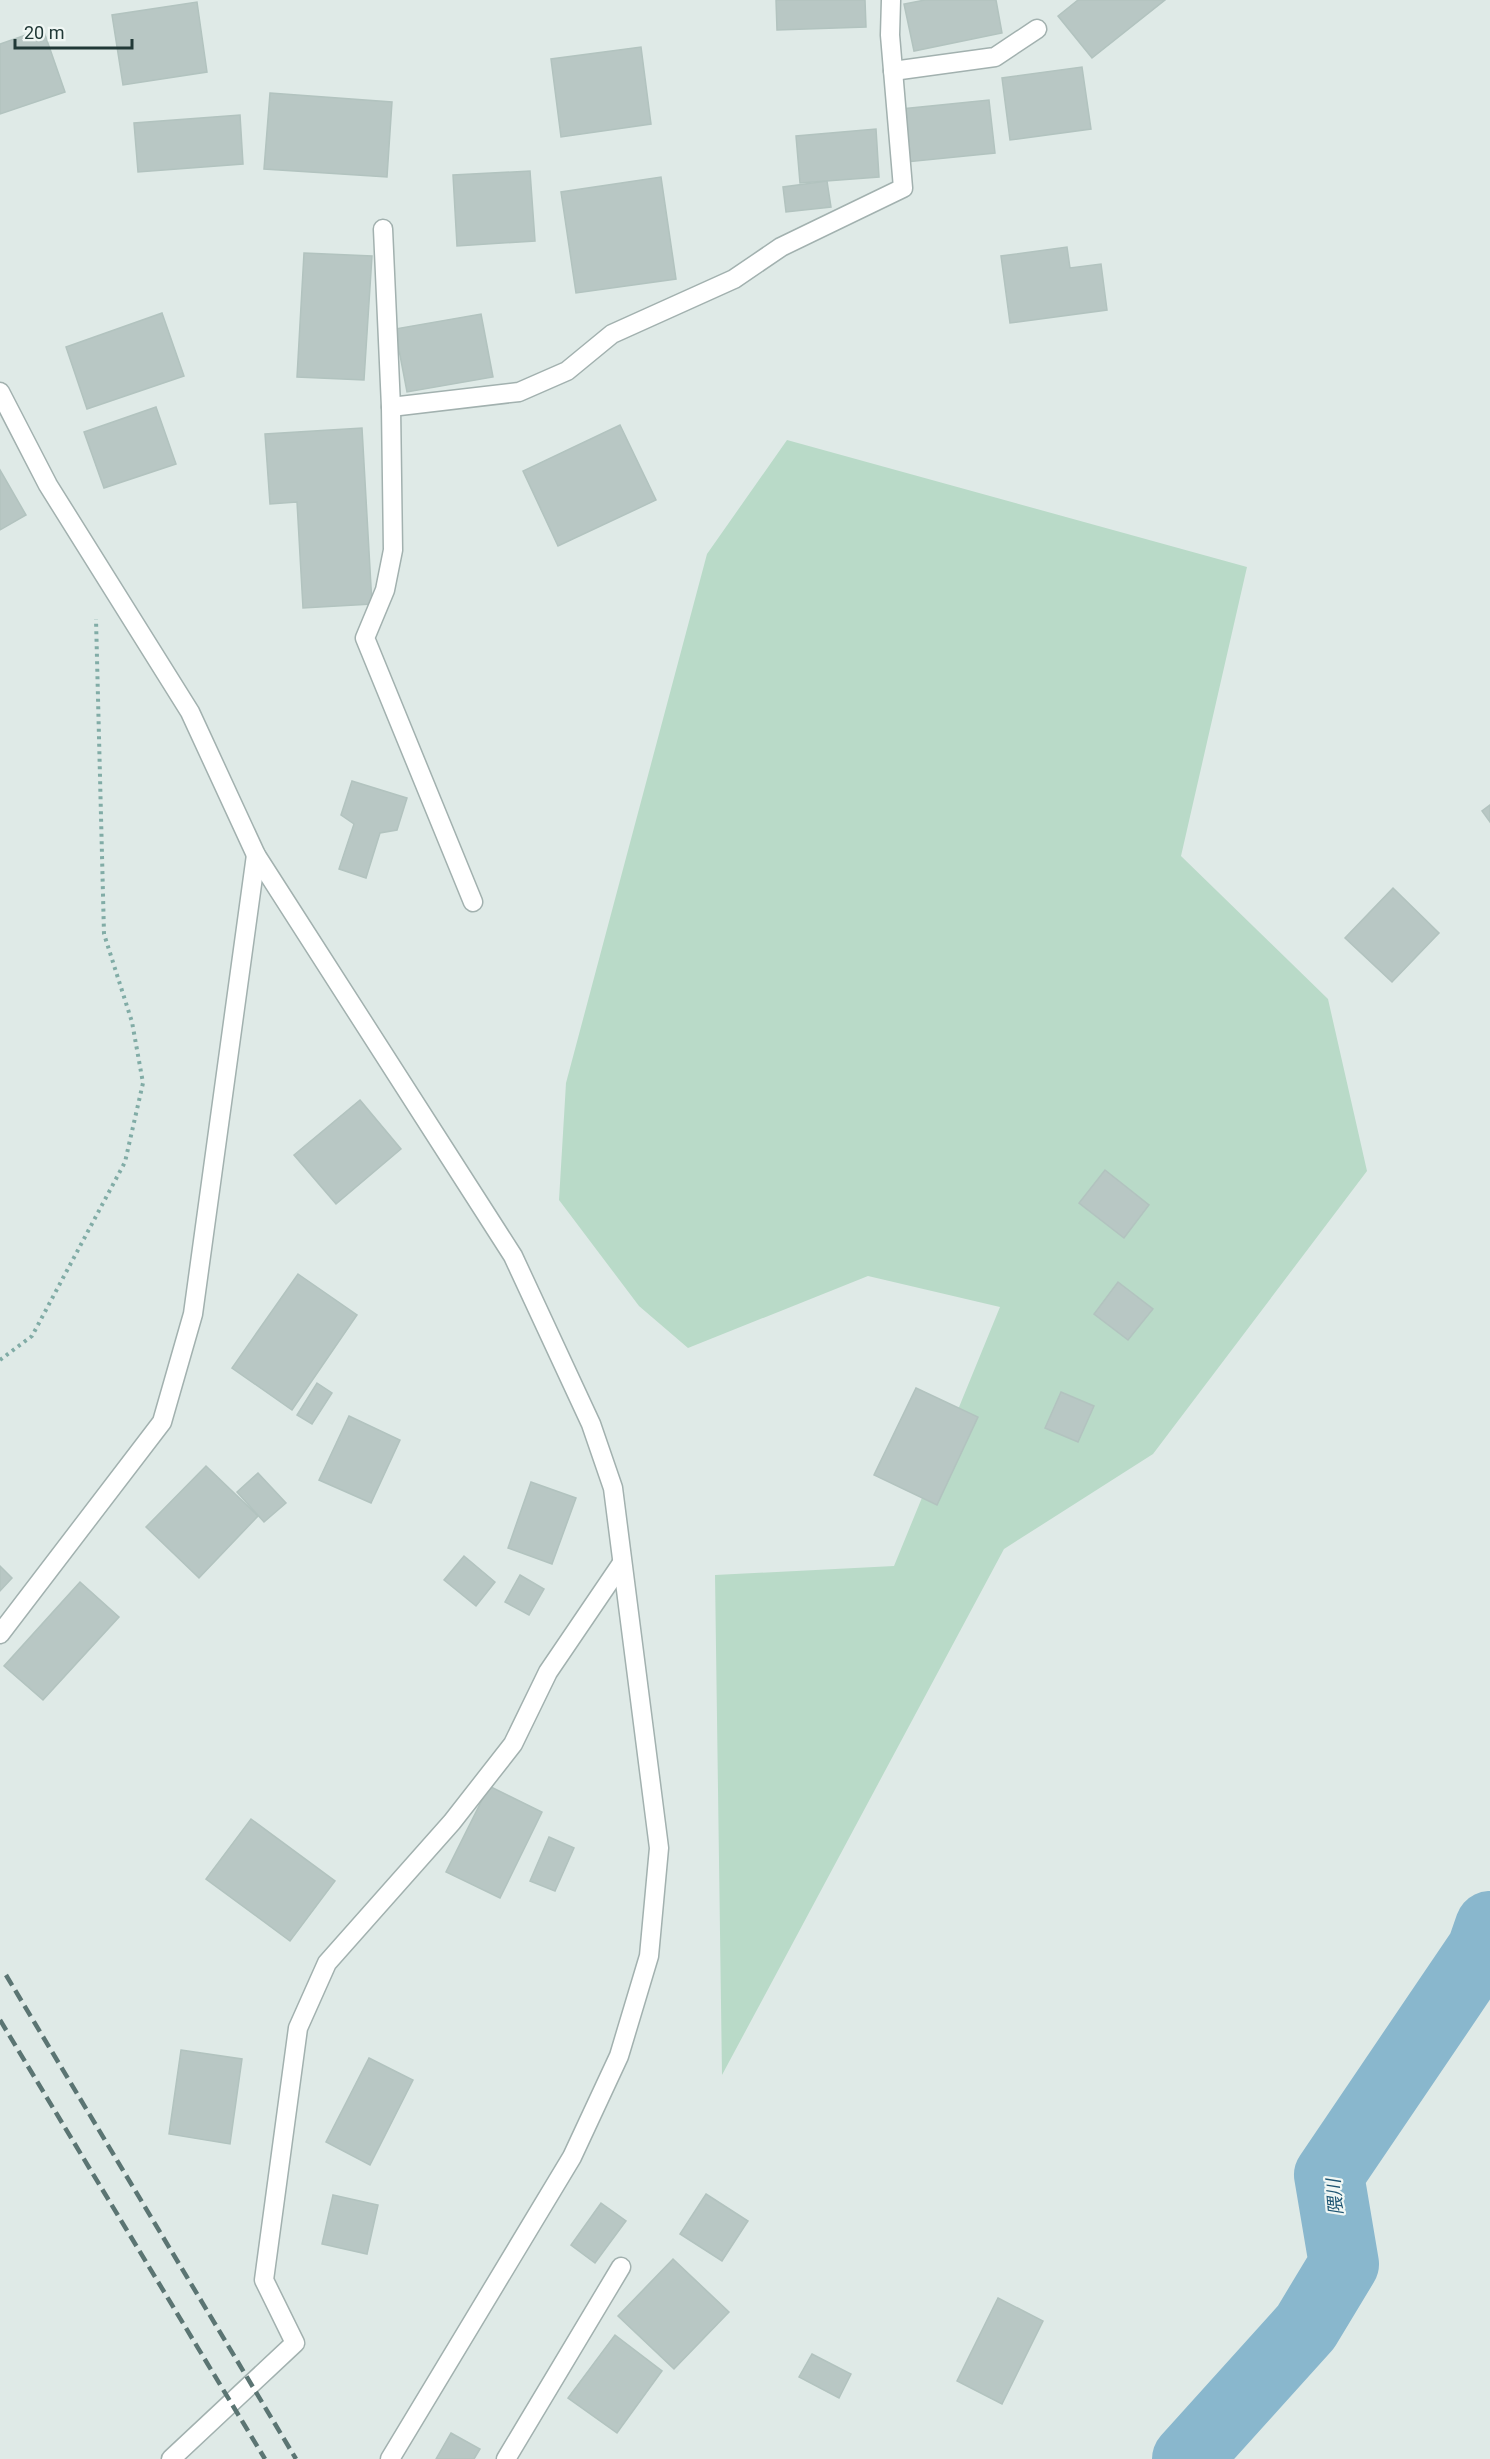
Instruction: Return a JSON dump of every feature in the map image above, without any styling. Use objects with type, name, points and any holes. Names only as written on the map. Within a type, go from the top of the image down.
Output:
[{"type":"street","points":[[391,407],[519,392],[567,371],[612,334],[734,279],[782,247],[903,189],[893,70],[891,0]]},
{"type":"street","points":[[893,70],[995,57],[1037,29]]},
{"type":"street","points":[[383,229],[391,407],[393,550],[385,590],[365,639],[473,902]]},
{"type":"street","points":[[0,392],[48,485],[190,712],[256,855],[513,1256],[591,1424],[613,1488],[659,1848],[649,1956],[619,2056],[572,2157],[390,2459]]},
{"type":"street","points":[[0,1634],[162,1422],[193,1314],[256,855]]},
{"type":"street","points":[[171,2459],[296,2343],[264,2280],[298,2028],[327,1964],[452,1822],[513,1744],[548,1672],[622,1563]]},
{"type":"street","points":[[506,2459],[621,2267]]},
{"type":"path","points":[[0,1360],[32,1336],[125,1162],[143,1083],[132,1022],[104,934],[96,617]]},
{"type":"green space","points":[[787,440],[1247,567],[1181,856],[1328,999],[1367,1171],[1153,1454],[1004,1549],[722,2075],[715,1575],[894,1566],[1000,1307],[868,1276],[688,1348],[639,1306],[559,1200],[566,1083],[707,554]]},
{"type":"building","points":[[776,0],[865,0],[866,27],[777,30]]},
{"type":"building","points":[[925,0],[996,0],[1002,33],[914,51],[904,4]]},
{"type":"building","points":[[1078,0],[1165,0],[1092,58],[1058,16]]},
{"type":"building","points":[[197,2],[207,72],[123,85],[112,15]]},
{"type":"building","points":[[43,29],[65,92],[0,114],[0,44]]},
{"type":"building","points":[[641,47],[651,124],[561,137],[551,59]]},
{"type":"building","points":[[1082,67],[1091,129],[1010,140],[1002,78]]},
{"type":"building","points":[[270,93],[392,102],[387,177],[264,169]]},
{"type":"building","points":[[989,100],[995,153],[906,162],[901,109]]},
{"type":"building","points":[[240,115],[243,164],[138,172],[134,123]]},
{"type":"building","points":[[876,129],[879,177],[800,183],[796,136]]},
{"type":"building","points":[[530,171],[535,241],[457,246],[453,175]]},
{"type":"building","points":[[661,177],[676,279],[576,293],[561,192]]},
{"type":"building","points":[[827,181],[831,207],[786,212],[783,187]]},
{"type":"building","points":[[1067,247],[1070,268],[1101,264],[1107,310],[1010,323],[1001,256]]},
{"type":"building","points":[[304,253],[372,256],[364,380],[297,377]]},
{"type":"building","points":[[162,313],[184,376],[87,409],[66,347]]},
{"type":"building","points":[[481,314],[493,377],[407,392],[395,329]]},
{"type":"building","points":[[156,407],[176,464],[104,488],[84,432]]},
{"type":"building","points":[[620,425],[656,500],[558,546],[523,471]]},
{"type":"building","points":[[362,428],[372,604],[303,608],[297,502],[270,504],[265,434]]},
{"type":"building","points":[[0,470],[26,515],[0,530]]},
{"type":"building","points":[[352,781],[407,798],[397,830],[380,833],[366,878],[339,869],[354,824],[341,815]]},
{"type":"building","points":[[1490,805],[1490,822],[1482,811]]},
{"type":"building","points":[[1393,888],[1439,933],[1392,982],[1345,938]]},
{"type":"building","points":[[360,1100],[401,1149],[336,1204],[294,1155]]},
{"type":"building","points":[[1105,1170],[1149,1205],[1124,1238],[1079,1203]]},
{"type":"building","points":[[298,1274],[357,1315],[292,1410],[232,1368]]},
{"type":"building","points":[[1118,1282],[1153,1309],[1128,1340],[1094,1314]]},
{"type":"building","points":[[317,1383],[332,1393],[312,1424],[297,1415]]},
{"type":"building","points":[[916,1388],[978,1417],[937,1505],[874,1475]]},
{"type":"building","points":[[1061,1392],[1094,1406],[1078,1442],[1045,1428]]},
{"type":"building","points":[[349,1416],[400,1440],[371,1503],[319,1480]]},
{"type":"building","points":[[206,1466],[258,1516],[199,1578],[146,1527]]},
{"type":"building","points":[[258,1473],[286,1503],[264,1522],[237,1492]]},
{"type":"building","points":[[531,1482],[576,1498],[552,1564],[508,1548]]},
{"type":"building","points":[[464,1556],[495,1582],[476,1606],[444,1580]]},
{"type":"building","points":[[0,1566],[12,1578],[0,1591]]},
{"type":"building","points":[[520,1575],[544,1589],[529,1615],[505,1602]]},
{"type":"building","points":[[80,1582],[119,1617],[43,1700],[4,1666]]},
{"type":"building","points":[[489,1786],[542,1812],[500,1898],[446,1872]]},
{"type":"building","points":[[251,1819],[335,1881],[290,1941],[206,1879]]},
{"type":"building","points":[[549,1837],[574,1848],[555,1891],[530,1881]]},
{"type":"building","points":[[181,2050],[242,2059],[230,2144],[169,2134]]},
{"type":"building","points":[[369,2058],[413,2080],[370,2165],[326,2142]]},
{"type":"building","points":[[706,2194],[748,2221],[722,2261],[680,2234]]},
{"type":"building","points":[[333,2195],[378,2205],[367,2254],[322,2244]]},
{"type":"building","points":[[601,2203],[626,2221],[595,2263],[571,2245]]},
{"type":"building","points":[[673,2259],[729,2312],[674,2369],[618,2316]]},
{"type":"building","points":[[998,2298],[1043,2321],[1002,2404],[957,2381]]},
{"type":"building","points":[[615,2335],[662,2371],[617,2433],[568,2398]]},
{"type":"building","points":[[812,2354],[851,2374],[839,2398],[799,2377]]},
{"type":"building","points":[[451,2433],[480,2449],[474,2459],[436,2459]]},
{"type":"waterway","name":"隈川","points":[[1187,2459],[1306,2327],[1344,2264],[1329,2175],[1482,1949],[1490,1926]]},
{"type":"railway","points":[[6,1975],[296,2459]]},
{"type":"railway","points":[[0,2020],[265,2459]]}]
